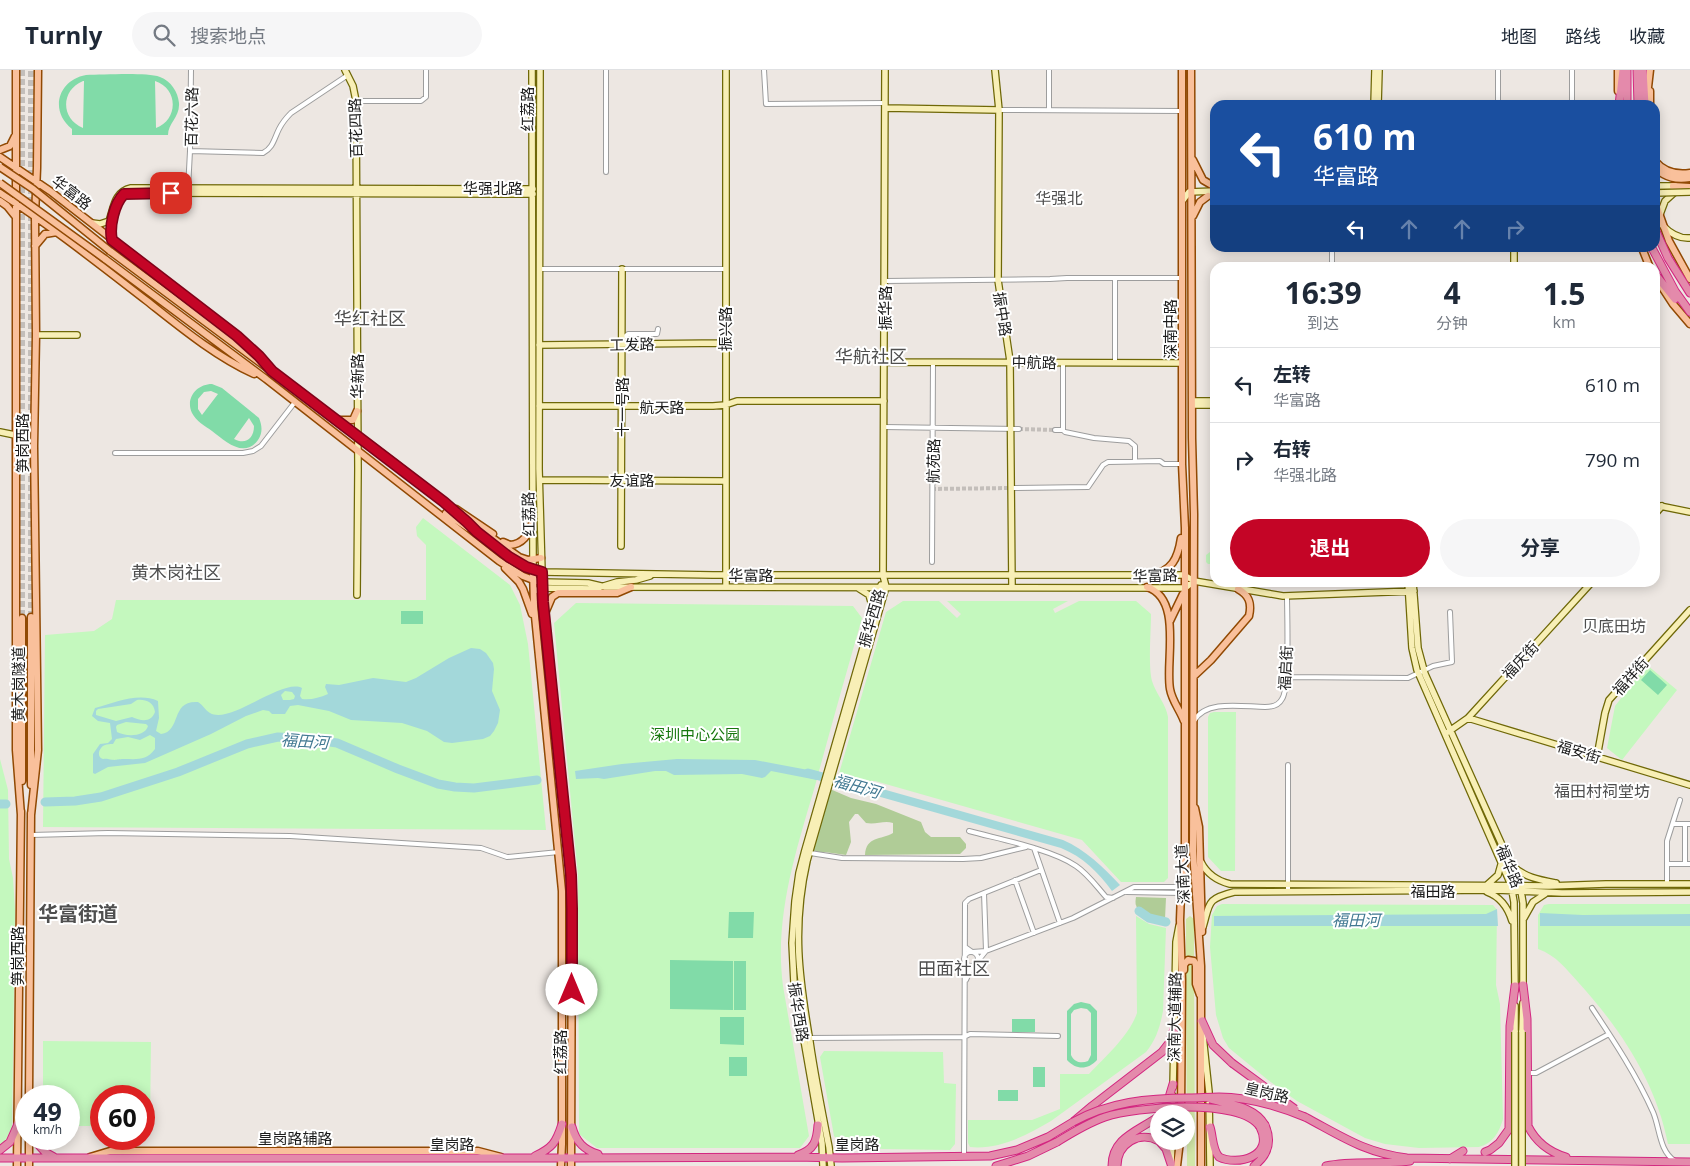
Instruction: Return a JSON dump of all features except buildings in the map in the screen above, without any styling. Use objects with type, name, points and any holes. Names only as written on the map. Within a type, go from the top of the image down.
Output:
[{"type":"highway","points":[[1620,100],[1623,70]]},
{"type":"highway","points":[[1627,70],[1627,100]]},
{"type":"highway","points":[[1637,70],[1638,100]]},
{"type":"highway","points":[[1643,70],[1645,100]]},
{"type":"highway","points":[[1660,240],[1668,258],[1690,293]]},
{"type":"highway","points":[[1660,263],[1675,291],[1690,313]]},
{"type":"highway","points":[[1660,282],[1690,313]]},
{"type":"highway","points":[[1519,986],[1528,1019],[1528,1126],[1537,1141],[1554,1152],[1574,1159]]},
{"type":"highway","points":[[1485,1152],[1495,1147],[1509,1129],[1510,1026],[1519,986]]},
{"type":"highway","points":[[1202,1021],[1213,1045],[1232,1063],[1305,1117]]},
{"type":"highway","points":[[1073,1122],[1168,1046],[1174,1029]]},
{"type":"highway","points":[[1166,1105],[1173,1084]]},
{"type":"highway","name":"皇岗路","points":[[0,1158],[562,1158],[572,1162],[605,1158],[990,1156],[1007,1153],[1041,1141],[1097,1110],[1124,1103],[1166,1098],[1226,1097],[1279,1107],[1305,1117],[1365,1149],[1390,1155],[1420,1159],[1574,1159],[1690,1162]]},
{"type":"highway","points":[[1205,1098],[1249,1110],[1258,1116],[1262,1126],[1264,1142],[1261,1152],[1255,1159],[1241,1165],[1230,1164],[1218,1156],[1213,1145],[1210,1127]]},
{"type":"highway","points":[[996,1166],[1028,1156],[1080,1128],[1104,1118],[1151,1108],[1190,1107],[1221,1109],[1250,1117],[1262,1126],[1268,1134],[1268,1148],[1264,1157],[1254,1166]]},
{"type":"highway","points":[[1509,1117],[1511,1122],[1517,1124],[1523,1123],[1527,1119]]},
{"type":"highway","points":[[1112,1166],[1114,1151],[1120,1142],[1150,1121]]},
{"type":"highway","points":[[531,1158],[552,1146],[562,1124]]},
{"type":"highway","points":[[795,1157],[808,1152],[815,1144],[818,1125]]},
{"type":"highway","points":[[572,1127],[582,1146],[598,1154],[599,1157],[605,1158]]},
{"type":"highway","points":[[0,1150],[10,1142],[15,1131]]},
{"type":"highway","points":[[1117,1166],[1121,1149],[1131,1140],[1143,1137],[1150,1139]]},
{"type":"highway","points":[[43,1150],[56,1158]]},
{"type":"highway","points":[[1166,1150],[1173,1165]]},
{"type":"highway","points":[[1449,1159],[1463,1151]]},
{"type":"highway","points":[[1326,1166],[1355,1162],[1403,1162],[1420,1159]]},
{"type":"main road","name":"笋岗西路","points":[[16,70],[16,750],[21,815]]},
{"type":"main road","name":"笋岗西路","points":[[30,815],[38,750],[34,446],[38,70]]},
{"type":"main road","name":"红荔路","points":[[532,70],[533,581],[563,902],[561,1166]]},
{"type":"main road","name":"红荔路","points":[[540,70],[539,406],[541,558],[572,893],[572,1162]]},
{"type":"main road","name":"振兴路","points":[[726,70],[726,587]]},
{"type":"main road","name":"振华路","points":[[884,575],[885,70]]},
{"type":"main road","name":"振中路","points":[[995,70],[999,110],[998,280],[1010,361],[1012,587]]},
{"type":"main road","name":"深南中路","points":[[1182,70],[1182,464],[1185,528],[1184,588]]},
{"type":"main road","name":"深南中路","points":[[1191,70],[1194,581]]},
{"type":"main road","points":[[1374,100],[1375,70]]},
{"type":"main road","points":[[1378,100],[1379,70]]},
{"type":"main road","points":[[1618,70],[1619,100]]},
{"type":"main road","points":[[1646,100],[1650,70]]},
{"type":"main road","points":[[1650,70],[1650,100]]},
{"type":"main road","name":"百花四路","points":[[347,72],[353,86],[356,102],[357,191]]},
{"type":"main road","points":[[885,106],[999,110]]},
{"type":"main road","points":[[0,150],[10,146],[17,130]]},
{"type":"main road","points":[[1192,156],[1201,177],[1210,184]]},
{"type":"main road","name":"华富路","points":[[0,157],[37,181],[237,336],[272,371]]},
{"type":"main road","points":[[1660,166],[1671,173],[1690,173]]},
{"type":"main road","name":"华富路","points":[[0,167],[33,189],[110,251],[444,502],[477,532],[509,557],[533,570],[542,572],[726,575],[1150,575],[1184,576],[1194,581],[1184,588],[605,587],[594,589],[543,585],[523,576],[499,561],[434,508],[266,379],[0,183]]},
{"type":"main road","points":[[1660,172],[1669,178],[1690,178]]},
{"type":"main road","points":[[1660,186],[1690,188]]},
{"type":"main road","points":[[1660,192],[1690,188]]},
{"type":"main road","points":[[1660,214],[1663,204],[1671,194],[1690,188]]},
{"type":"main road","name":"华强北路","points":[[92,223],[100,224],[108,221],[118,194],[125,189],[188,191],[540,191]]},
{"type":"main road","name":"华强北路","points":[[112,240],[112,224],[120,198],[124,194],[188,191]]},
{"type":"main road","name":"华新路","points":[[357,191],[357,595]]},
{"type":"main road","points":[[1182,202],[1186,194],[1192,191],[1210,191]]},
{"type":"main road","name":"华富路","points":[[0,193],[57,232],[214,350],[250,372],[266,379]]},
{"type":"main road","points":[[1192,219],[1200,202],[1210,197]]},
{"type":"main road","points":[[0,201],[7,206],[15,217]]},
{"type":"main road","points":[[1660,219],[1690,280]]},
{"type":"main road","points":[[1662,224],[1674,235],[1685,239],[1690,238]]},
{"type":"main road","points":[[35,246],[45,234],[57,232]]},
{"type":"main road","name":"十一号路","points":[[621,546],[622,268]]},
{"type":"main road","points":[[1660,284],[1668,298],[1690,324]]},
{"type":"main road","points":[[36,335],[77,335]]},
{"type":"main road","name":"工发路","points":[[539,345],[622,341],[725,343]]},
{"type":"main road","name":"中航路","points":[[885,362],[1182,363]]},
{"type":"main road","points":[[725,405],[736,401],[884,401]]},
{"type":"main road","points":[[1192,403],[1210,401]]},
{"type":"main road","points":[[1192,403],[1210,405]]},
{"type":"main road","name":"航天路","points":[[539,406],[725,405]]},
{"type":"main road","points":[[335,433],[339,422],[355,419],[357,411]]},
{"type":"main road","points":[[0,432],[15,434]]},
{"type":"main road","name":"友谊路","points":[[540,480],[725,481]]},
{"type":"main road","points":[[444,502],[463,512],[510,546],[522,541],[530,531],[532,524]]},
{"type":"main road","points":[[1660,508],[1662,506],[1690,512]]},
{"type":"main road","name":"华富路","points":[[434,508],[477,532],[491,537],[519,557],[533,560]]},
{"type":"main road","points":[[1150,575],[1166,570],[1174,562],[1185,528]]},
{"type":"main road","points":[[533,560],[541,558]]},
{"type":"main road","points":[[499,561],[519,582],[523,589],[536,627]]},
{"type":"main road","name":"华富路","points":[[605,587],[617,582],[642,579],[654,574]]},
{"type":"main road","name":"振华西路","points":[[831,766],[883,587],[884,575]]},
{"type":"main road","points":[[1194,581],[1210,584]]},
{"type":"main road","name":"深南大道","points":[[1194,581],[1193,851],[1200,946],[1202,1021],[1201,1166]]},
{"type":"main road","name":"华富路","points":[[534,591],[543,585]]},
{"type":"main road","points":[[545,617],[550,601],[558,593],[617,593],[631,587]]},
{"type":"main road","points":[[856,587],[869,595],[874,612]]},
{"type":"main road","name":"振华西路","points":[[823,1166],[827,1158],[800,989],[798,943],[801,891],[831,766],[874,612],[883,587]]},
{"type":"main road","points":[[1227,587],[1287,596],[1411,592]]},
{"type":"main road","name":"福华路","points":[[1410,587],[1421,672],[1512,888],[1522,1032],[1522,1166]]},
{"type":"main road","name":"福华路","points":[[1411,592],[1412,587]]},
{"type":"main road","name":"福庆街","points":[[1448,733],[1468,718],[1587,587]]},
{"type":"main road","points":[[1147,588],[1158,594],[1164,602],[1169,623],[1171,696],[1182,716],[1185,726]]},
{"type":"main road","points":[[1169,623],[1181,599],[1184,588]]},
{"type":"main road","name":"深南大道","points":[[1181,1105],[1182,980],[1180,920],[1185,849],[1184,588]]},
{"type":"main road","points":[[1194,676],[1211,660],[1249,616],[1249,600],[1245,593],[1238,589]]},
{"type":"main road","name":"福祥街","points":[[1597,757],[1605,713],[1611,696],[1690,610]]},
{"type":"main road","name":"黄木岗隧道","points":[[22,618],[22,750]]},
{"type":"main road","name":"黄木岗隧道","points":[[31,618],[31,750]]},
{"type":"main road","name":"福安街","points":[[1468,718],[1690,785]]},
{"type":"main road","name":"福华路","points":[[1448,733],[1509,860],[1520,888],[1523,922],[1515,1032],[1514,1166]]},
{"type":"main road","name":"笋岗西路","points":[[18,1085],[22,750]]},
{"type":"main road","name":"笋岗西路","points":[[29,1085],[31,750]]},
{"type":"main road","name":"振华西路","points":[[824,793],[799,873],[792,943],[794,983],[818,1125],[831,1166]]},
{"type":"main road","points":[[1193,800],[1198,819],[1202,932],[1200,946]]},
{"type":"main road","points":[[21,847],[30,847]]},
{"type":"main road","points":[[1485,885],[1492,882],[1498,875],[1502,866],[1501,859]]},
{"type":"main road","points":[[1509,860],[1528,876],[1563,885]]},
{"type":"main road","name":"福田路","points":[[1200,861],[1205,870],[1225,882],[1485,885],[1512,888]]},
{"type":"main road","name":"福田路","points":[[1202,932],[1208,906],[1212,900],[1234,892],[1480,890],[1563,885],[1690,884]]},
{"type":"main road","name":"福田路","points":[[1520,888],[1547,893],[1690,892]]},
{"type":"main road","points":[[1480,890],[1493,894],[1504,904],[1514,928]]},
{"type":"main road","points":[[1523,922],[1533,902],[1547,893]]},
{"type":"main road","name":"深南大道辅路","points":[[1172,1105],[1176,942],[1180,920]]},
{"type":"main road","points":[[1182,980],[1186,962],[1188,960],[1194,961],[1196,965],[1196,984],[1201,998]]},
{"type":"main road","name":"深南大道辅路","points":[[1202,1021],[1209,1092],[1210,1166]]},
{"type":"main road","name":"笋岗西路","points":[[17,1150],[17,1166]]},
{"type":"main road","points":[[29,1150],[29,1166]]},
{"type":"main road","points":[[1172,1150],[1173,1165]]},
{"type":"main road","points":[[1173,1165],[1178,1150]]},
{"type":"main road","points":[[1181,1150],[1182,1166]]},
{"type":"street","name":"百花六路","points":[[188,191],[191,70]]},
{"type":"street","points":[[356,102],[421,101],[426,97],[426,70]]},
{"type":"street","points":[[606,70],[606,172]]},
{"type":"street","points":[[764,70],[766,104],[885,106]]},
{"type":"street","points":[[1049,70],[1049,110]]},
{"type":"street","points":[[1498,70],[1498,100]]},
{"type":"street","points":[[1572,70],[1572,100]]},
{"type":"street","points":[[190,150],[263,154],[272,147],[279,129],[291,113],[347,72]]},
{"type":"street","points":[[999,110],[1182,111]]},
{"type":"street","points":[[539,269],[725,269]]},
{"type":"street","points":[[885,281],[1182,278]]},
{"type":"street","points":[[1115,279],[1115,362]]},
{"type":"street","points":[[622,341],[628,334],[657,334],[658,329]]},
{"type":"street","name":"航苑路","points":[[932,562],[933,361]]},
{"type":"street","points":[[1063,362],[1063,430]]},
{"type":"street","points":[[116,453],[248,453],[257,450],[261,446],[295,402]]},
{"type":"street","points":[[884,427],[1019,429]]},
{"type":"street","points":[[1055,430],[1063,430],[1089,437],[1133,442],[1135,461]]},
{"type":"street","points":[[1011,488],[1088,487],[1106,463],[1160,461],[1164,464],[1182,464]]},
{"type":"street","name":"福启街","points":[[1192,725],[1200,713],[1212,707],[1265,708],[1274,706],[1284,697],[1287,596]]},
{"type":"street","points":[[1286,677],[1408,678],[1438,665],[1452,662],[1450,612]]},
{"type":"street","points":[[1288,765],[1288,891]]},
{"type":"street","points":[[1667,884],[1667,841],[1680,800]]},
{"type":"street","points":[[1667,864],[1687,864],[1688,824],[1672,824]]},
{"type":"street","points":[[969,831],[1034,848],[1067,861],[1077,866],[1106,897],[1113,898]]},
{"type":"street","points":[[30,835],[99,832],[290,836],[481,848],[507,857],[559,852]]},
{"type":"street","points":[[810,852],[842,858],[981,858],[1026,847]]},
{"type":"street","points":[[1034,848],[1060,923]]},
{"type":"street","points":[[964,1157],[965,902],[1041,870]]},
{"type":"street","points":[[1015,880],[1034,933]]},
{"type":"street","points":[[976,963],[968,965],[965,960],[966,954],[986,951],[1060,923],[1134,887],[1182,890]]},
{"type":"street","points":[[1125,891],[1182,890]]},
{"type":"street","points":[[965,985],[968,975],[986,951],[984,893]]},
{"type":"street","points":[[964,945],[967,950],[977,955],[976,963]]},
{"type":"street","points":[[1592,1008],[1610,1034],[1642,1090],[1653,1112],[1666,1152],[1677,1162]]},
{"type":"street","points":[[809,1038],[964,1037],[970,1034],[1058,1036]]},
{"type":"street","points":[[1528,1073],[1536,1073],[1610,1034]]},
{"type":"green space","points":[[134,74],[153,75],[164,79],[173,87],[179,103],[178,112],[168,135],[72,135],[72,129],[65,122],[59,105],[63,90],[76,78],[86,75]],"holes":[[[84,81],[83,128],[70,118],[66,104],[70,91]],[[155,81],[163,85],[168,91],[172,97],[173,104],[172,112],[168,118],[156,128]]]},
{"type":"green space","points":[[212,384],[222,388],[259,418],[261,435],[253,445],[247,448],[235,446],[198,421],[194,416],[190,407],[191,397],[197,389]],"holes":[[[211,391],[218,394],[202,415],[198,409],[198,399],[204,392]],[[249,418],[254,426],[251,437],[245,441],[234,439]]]},
{"type":"green space","points":[[423,518],[510,585],[520,605],[528,644],[546,830],[43,827],[45,635],[94,631],[112,619],[116,600],[426,600],[426,545],[417,536],[416,527]]},
{"type":"green space","points":[[1210,552],[1210,564],[1206,562],[1206,555]]},
{"type":"green space","points":[[903,601],[939,601],[957,618],[961,614],[947,601],[1068,601],[1053,609],[1055,613],[1079,601],[1136,601],[1151,614],[1150,658],[1152,681],[1168,717],[1168,878],[1164,882],[1121,882],[1082,840],[875,781],[857,782],[838,777],[886,612]]},
{"type":"green space","name":"深圳中心公园","points":[[576,603],[853,606],[862,618],[794,860],[784,910],[781,960],[783,986],[809,1136],[800,1148],[597,1148],[579,1134],[578,875],[554,623]]},
{"type":"green space","points":[[401,611],[423,611],[423,624],[401,624]]},
{"type":"green space","points":[[1647,665],[1677,690],[1622,760],[1607,748],[1615,706]]},
{"type":"green space","points":[[1650,670],[1667,685],[1658,695],[1641,680]]},
{"type":"green space","points":[[1236,712],[1235,871],[1221,871],[1208,857],[1208,717],[1210,713]]},
{"type":"green space","points":[[0,759],[8,790],[9,859],[13,878],[15,910],[12,1131],[11,1137],[0,1147]]},
{"type":"green space","points":[[830,789],[851,798],[876,804],[921,822],[925,832],[931,837],[960,837],[966,844],[966,848],[960,854],[865,855],[866,849],[871,842],[893,833],[893,823],[866,823],[858,814],[855,814],[849,822],[851,842],[846,855],[825,852],[815,854],[813,851]]},
{"type":"green space","points":[[1136,897],[1166,898],[1165,919],[1140,911],[1137,908]]},
{"type":"green space","points":[[1222,904],[1493,905],[1497,910],[1496,985],[1500,1004],[1503,1119],[1495,1137],[1479,1147],[1419,1148],[1385,1144],[1365,1138],[1297,1101],[1229,1048],[1223,1038],[1216,1015],[1210,947],[1212,915],[1217,906]]},
{"type":"green space","points":[[1690,904],[1690,1144],[1668,1144],[1655,1099],[1622,1037],[1565,967],[1550,955],[1538,949],[1538,915],[1544,905]]},
{"type":"green space","points":[[729,912],[754,912],[753,938],[728,938]]},
{"type":"green space","points":[[1136,916],[1149,924],[1166,928],[1163,1011],[1157,1033],[1146,1052],[1042,1126],[1002,1144],[970,1147],[968,1143],[968,1120],[1032,1120],[1060,1109],[1060,1074],[1089,1074],[1129,1030],[1137,1013]]},
{"type":"green space","points":[[1190,916],[1194,919],[1194,956],[1186,957],[1186,919]]},
{"type":"green space","points":[[670,960],[733,961],[733,1010],[670,1009]]},
{"type":"green space","points":[[734,961],[746,961],[746,1010],[734,1010]]},
{"type":"green space","points":[[1193,963],[1194,966],[1195,1105],[1187,1105],[1186,965]]},
{"type":"green space","points":[[1081,1002],[1090,1004],[1097,1011],[1097,1060],[1090,1066],[1082,1068],[1074,1066],[1067,1060],[1067,1011],[1074,1004]],"holes":[[[1087,1009],[1091,1013],[1091,1055],[1088,1061],[1080,1062],[1076,1061],[1071,1055],[1071,1014],[1074,1010]]]},
{"type":"green space","points":[[720,1017],[744,1017],[744,1045],[720,1044]]},
{"type":"green space","points":[[1012,1019],[1035,1019],[1035,1032],[1012,1032]]},
{"type":"green space","points":[[43,1041],[151,1042],[150,1085],[90,1085],[90,1126],[80,1126],[80,1085],[43,1085]]},
{"type":"green space","points":[[824,1051],[943,1052],[944,1083],[956,1084],[955,1144],[950,1150],[883,1149],[843,1145],[834,1136],[820,1057]]},
{"type":"green space","points":[[729,1057],[747,1057],[747,1076],[729,1076]]},
{"type":"green space","points":[[1033,1067],[1045,1067],[1045,1087],[1033,1087]]},
{"type":"green space","points":[[998,1090],[1018,1090],[1018,1101],[998,1101]]},
{"type":"green space","points":[[1187,1150],[1195,1150],[1195,1166],[1187,1166]]},
{"type":"water","points":[[471,648],[480,649],[486,653],[493,663],[492,691],[500,710],[498,723],[490,736],[483,739],[452,743],[444,742],[427,731],[402,723],[351,720],[329,711],[298,705],[290,706],[285,714],[272,714],[269,711],[263,710],[246,716],[211,734],[145,763],[108,767],[95,774],[93,773],[93,754],[100,744],[108,743],[112,739],[110,723],[98,721],[92,716],[95,708],[135,698],[158,701],[159,718],[156,731],[161,734],[167,732],[172,727],[180,710],[189,703],[198,702],[210,713],[219,715],[243,708],[282,689],[293,687],[302,688],[300,696],[302,699],[318,698],[328,694],[325,687],[326,684],[339,685],[373,678],[406,682]],"holes":[[[285,691],[292,692],[295,696],[294,699],[283,700],[281,695]],[[137,700],[143,700],[151,704],[155,712],[151,718],[145,720],[132,717],[116,721],[96,715],[98,709],[131,704]],[[126,722],[146,724],[148,726],[143,732],[130,735],[117,732],[117,725]],[[150,735],[155,738],[155,749],[148,756],[137,759],[113,760],[103,759],[100,756],[99,752],[102,747],[107,744],[113,744],[116,739],[128,737],[140,740]]]},
{"type":"water","points":[[677,759],[755,760],[819,772],[817,780],[771,771],[762,778],[742,774],[674,775],[666,771],[655,771],[604,779],[576,779],[575,771]]},
{"type":"water","points":[[840,777],[1063,840],[1101,865],[1120,885],[1112,891],[1090,866],[1061,848],[838,785]]},
{"type":"water","points":[[1497,909],[1498,926],[1214,926],[1214,916],[1486,914]]},
{"type":"water","points":[[1540,913],[1583,915],[1690,914],[1690,926],[1540,926]]},
{"type":"waterway","name":"福田河","points":[[45,802],[75,801],[101,797],[178,772],[247,744],[278,737],[337,743],[438,784],[455,787],[474,788],[537,780]]},
{"type":"waterway","name":"福田河","points":[[808,773],[849,784]]},
{"type":"waterway","name":"福田河","points":[[0,804],[6,804]]},
{"type":"waterway","name":"福田河","points":[[1139,911],[1149,918],[1166,922]]},
{"type":"tunnel","points":[[22,70],[22,618]]},
{"type":"tunnel","points":[[31,70],[31,617]]},
{"type":"tunnel","points":[[1019,429],[1055,430]]},
{"type":"tunnel","points":[[932,489],[1011,488]]},
{"type":"district","name":"华强北","points":[[1059,198]]},
{"type":"district","name":"华红社区","points":[[370,318]]},
{"type":"district","name":"华航社区","points":[[871,356]]},
{"type":"district","name":"黄木岗社区","points":[[176,572]]},
{"type":"district","name":"贝底田坊","points":[[1614,626]]},
{"type":"district","name":"福田村祠堂坊","points":[[1602,791]]},
{"type":"district","name":"华富街道","points":[[78,913]]},
{"type":"district","name":"田面社区","points":[[954,968]]},
{"type":"route","points":[[171,193],[124,194],[118,203],[112,224],[112,240],[237,336],[272,371],[444,502],[488,541],[521,564],[542,572],[543,602],[571,875],[572,990]]}]
